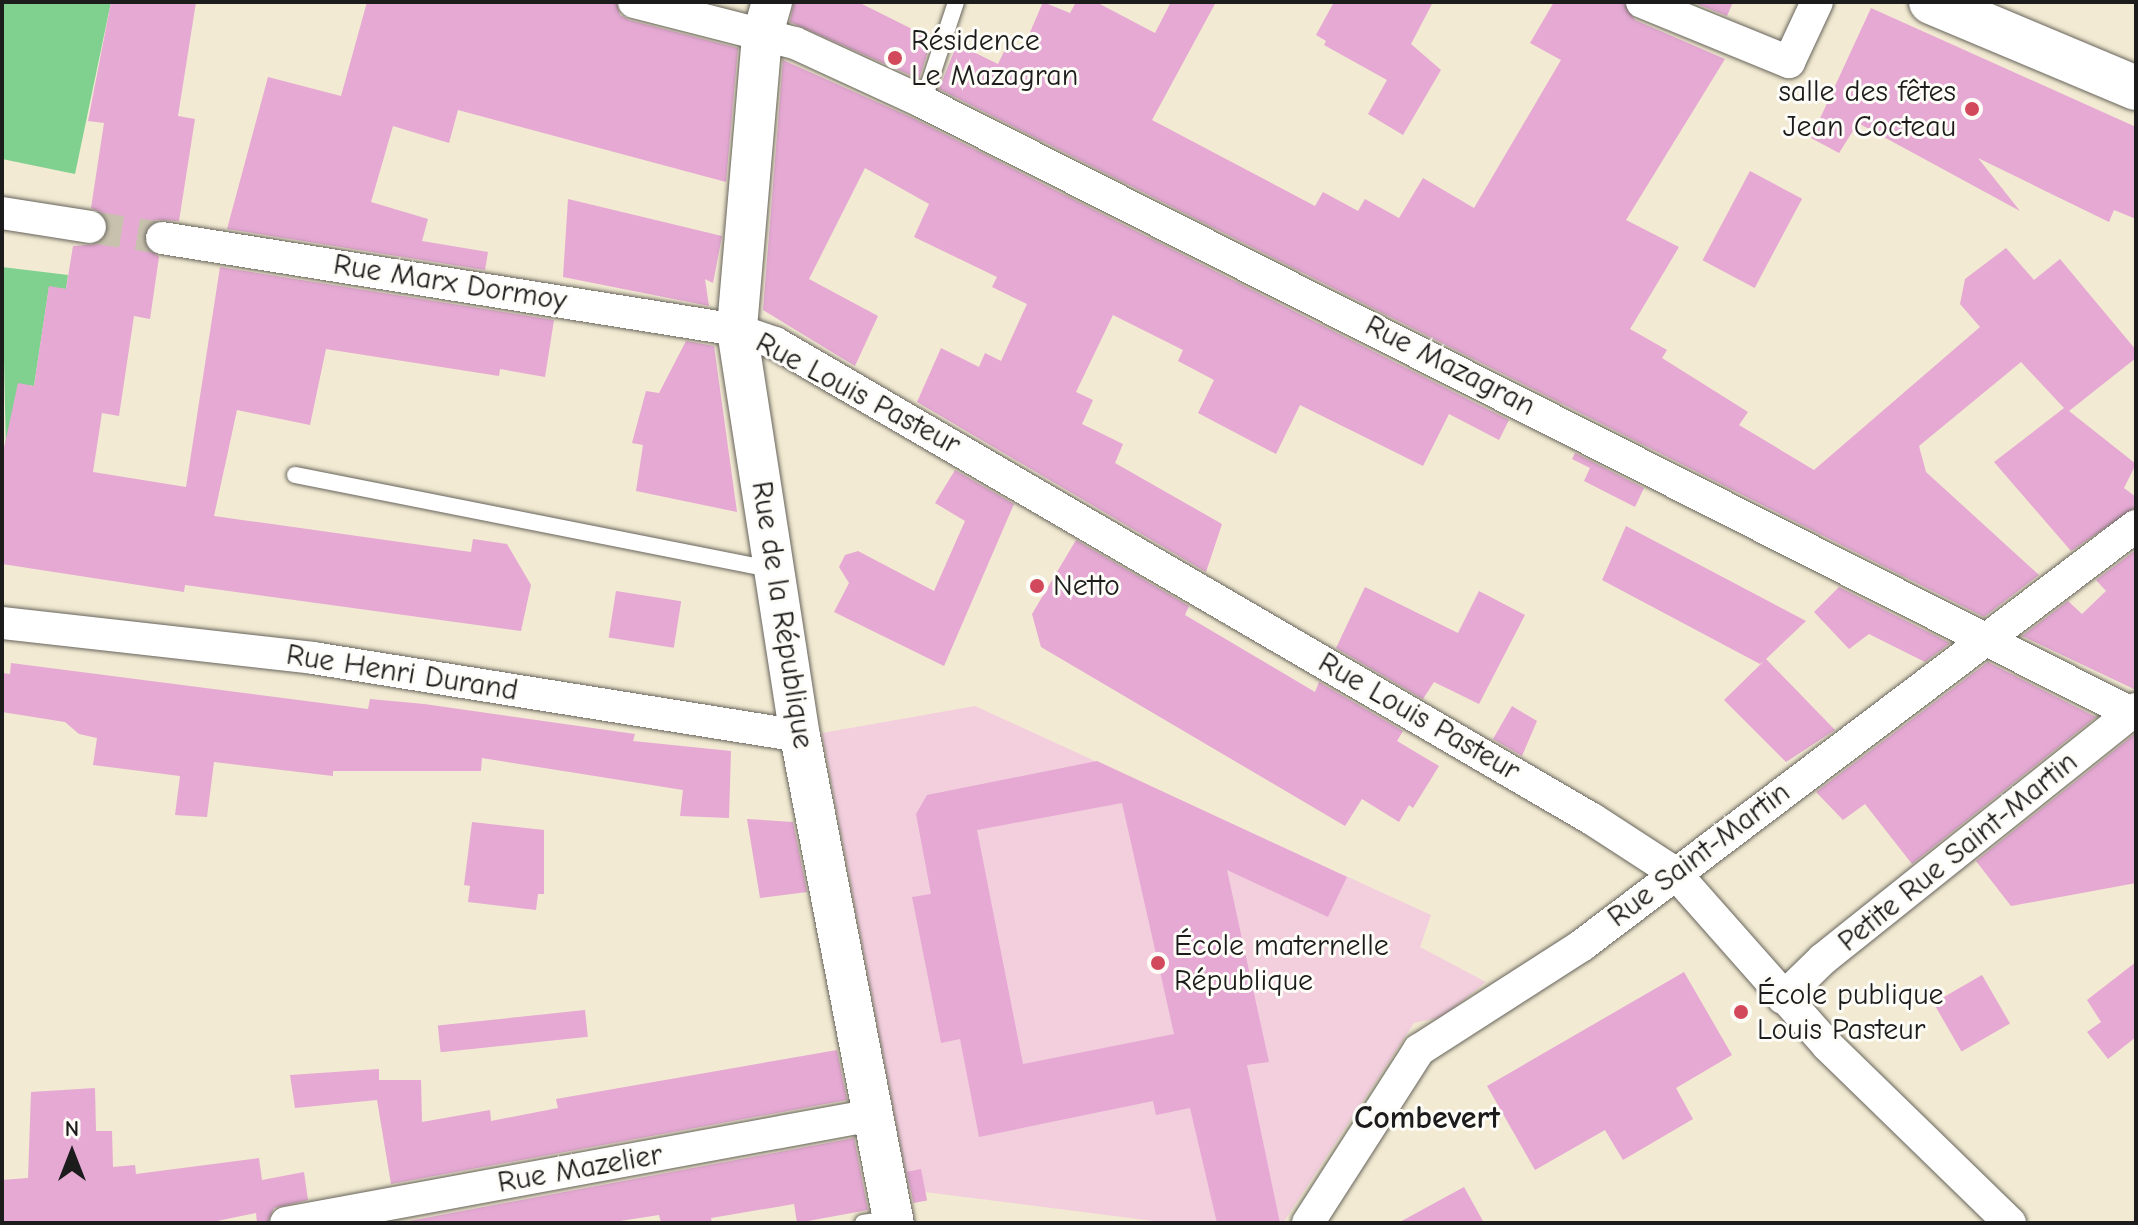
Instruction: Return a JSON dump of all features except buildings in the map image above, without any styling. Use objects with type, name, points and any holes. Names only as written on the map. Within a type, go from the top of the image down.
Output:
[{"type":"main road","points":[[1931,2],[2136,88]]},
{"type":"street","name":"Rue Mazagran","points":[[634,2],[767,19],[795,43],[923,102],[2133,711]]},
{"type":"street","points":[[1642,2],[1789,62],[1817,2]]},
{"type":"street","name":"Rue de la République","points":[[767,19],[737,330],[800,736],[873,1115],[883,1221]]},
{"type":"street","points":[[2,213],[90,227]]},
{"type":"street","name":"Rue Marx Dormoy","points":[[162,238],[737,330]]},
{"type":"street","name":"Rue Louis Pasteur","points":[[737,330],[775,343],[1049,500],[1592,819],[1675,873],[1783,998],[2010,1223]]},
{"type":"street","name":"Rue Saint-Martin","points":[[1308,1223],[1419,1050],[1581,946],[2136,526]]},
{"type":"street","name":"Rue Henri Durand","points":[[2,623],[313,658],[800,736]]},
{"type":"street","name":"Petite Rue Saint-Martin","points":[[1783,998],[1823,959],[2133,711]]},
{"type":"street","name":"Rue Mazelier","points":[[286,1223],[873,1115]]},
{"type":"lane","points":[[923,102],[956,2]]},
{"type":"lane","points":[[295,475],[774,570]]},
{"type":"shaded area","name":"École maternelle République","points":[[975,706],[1431,915],[1420,947],[1486,982],[1442,1017],[1414,1023],[1283,1223],[1169,1223],[909,1190],[822,733]]},
{"type":"green space","points":[[2,2],[111,2],[75,174],[2,159]]},
{"type":"green space","points":[[2,267],[68,275],[66,289],[49,287],[34,386],[18,384],[6,452]]},
{"type":"tunnel","points":[[90,227],[162,238]]},
{"type":"place","name":"Résidence Le Mazagran","points":[[895,58]]},
{"type":"place","name":"salle des fêtes Jean Cocteau","points":[[1972,109]]},
{"type":"place","name":"Netto","points":[[1037,586]]},
{"type":"place","name":"École maternelle République","points":[[1158,963]]},
{"type":"place","name":"École publique Louis Pasteur","points":[[1741,1012]]},
{"type":"district","name":"Combevert","points":[[1427,1118]]}]
